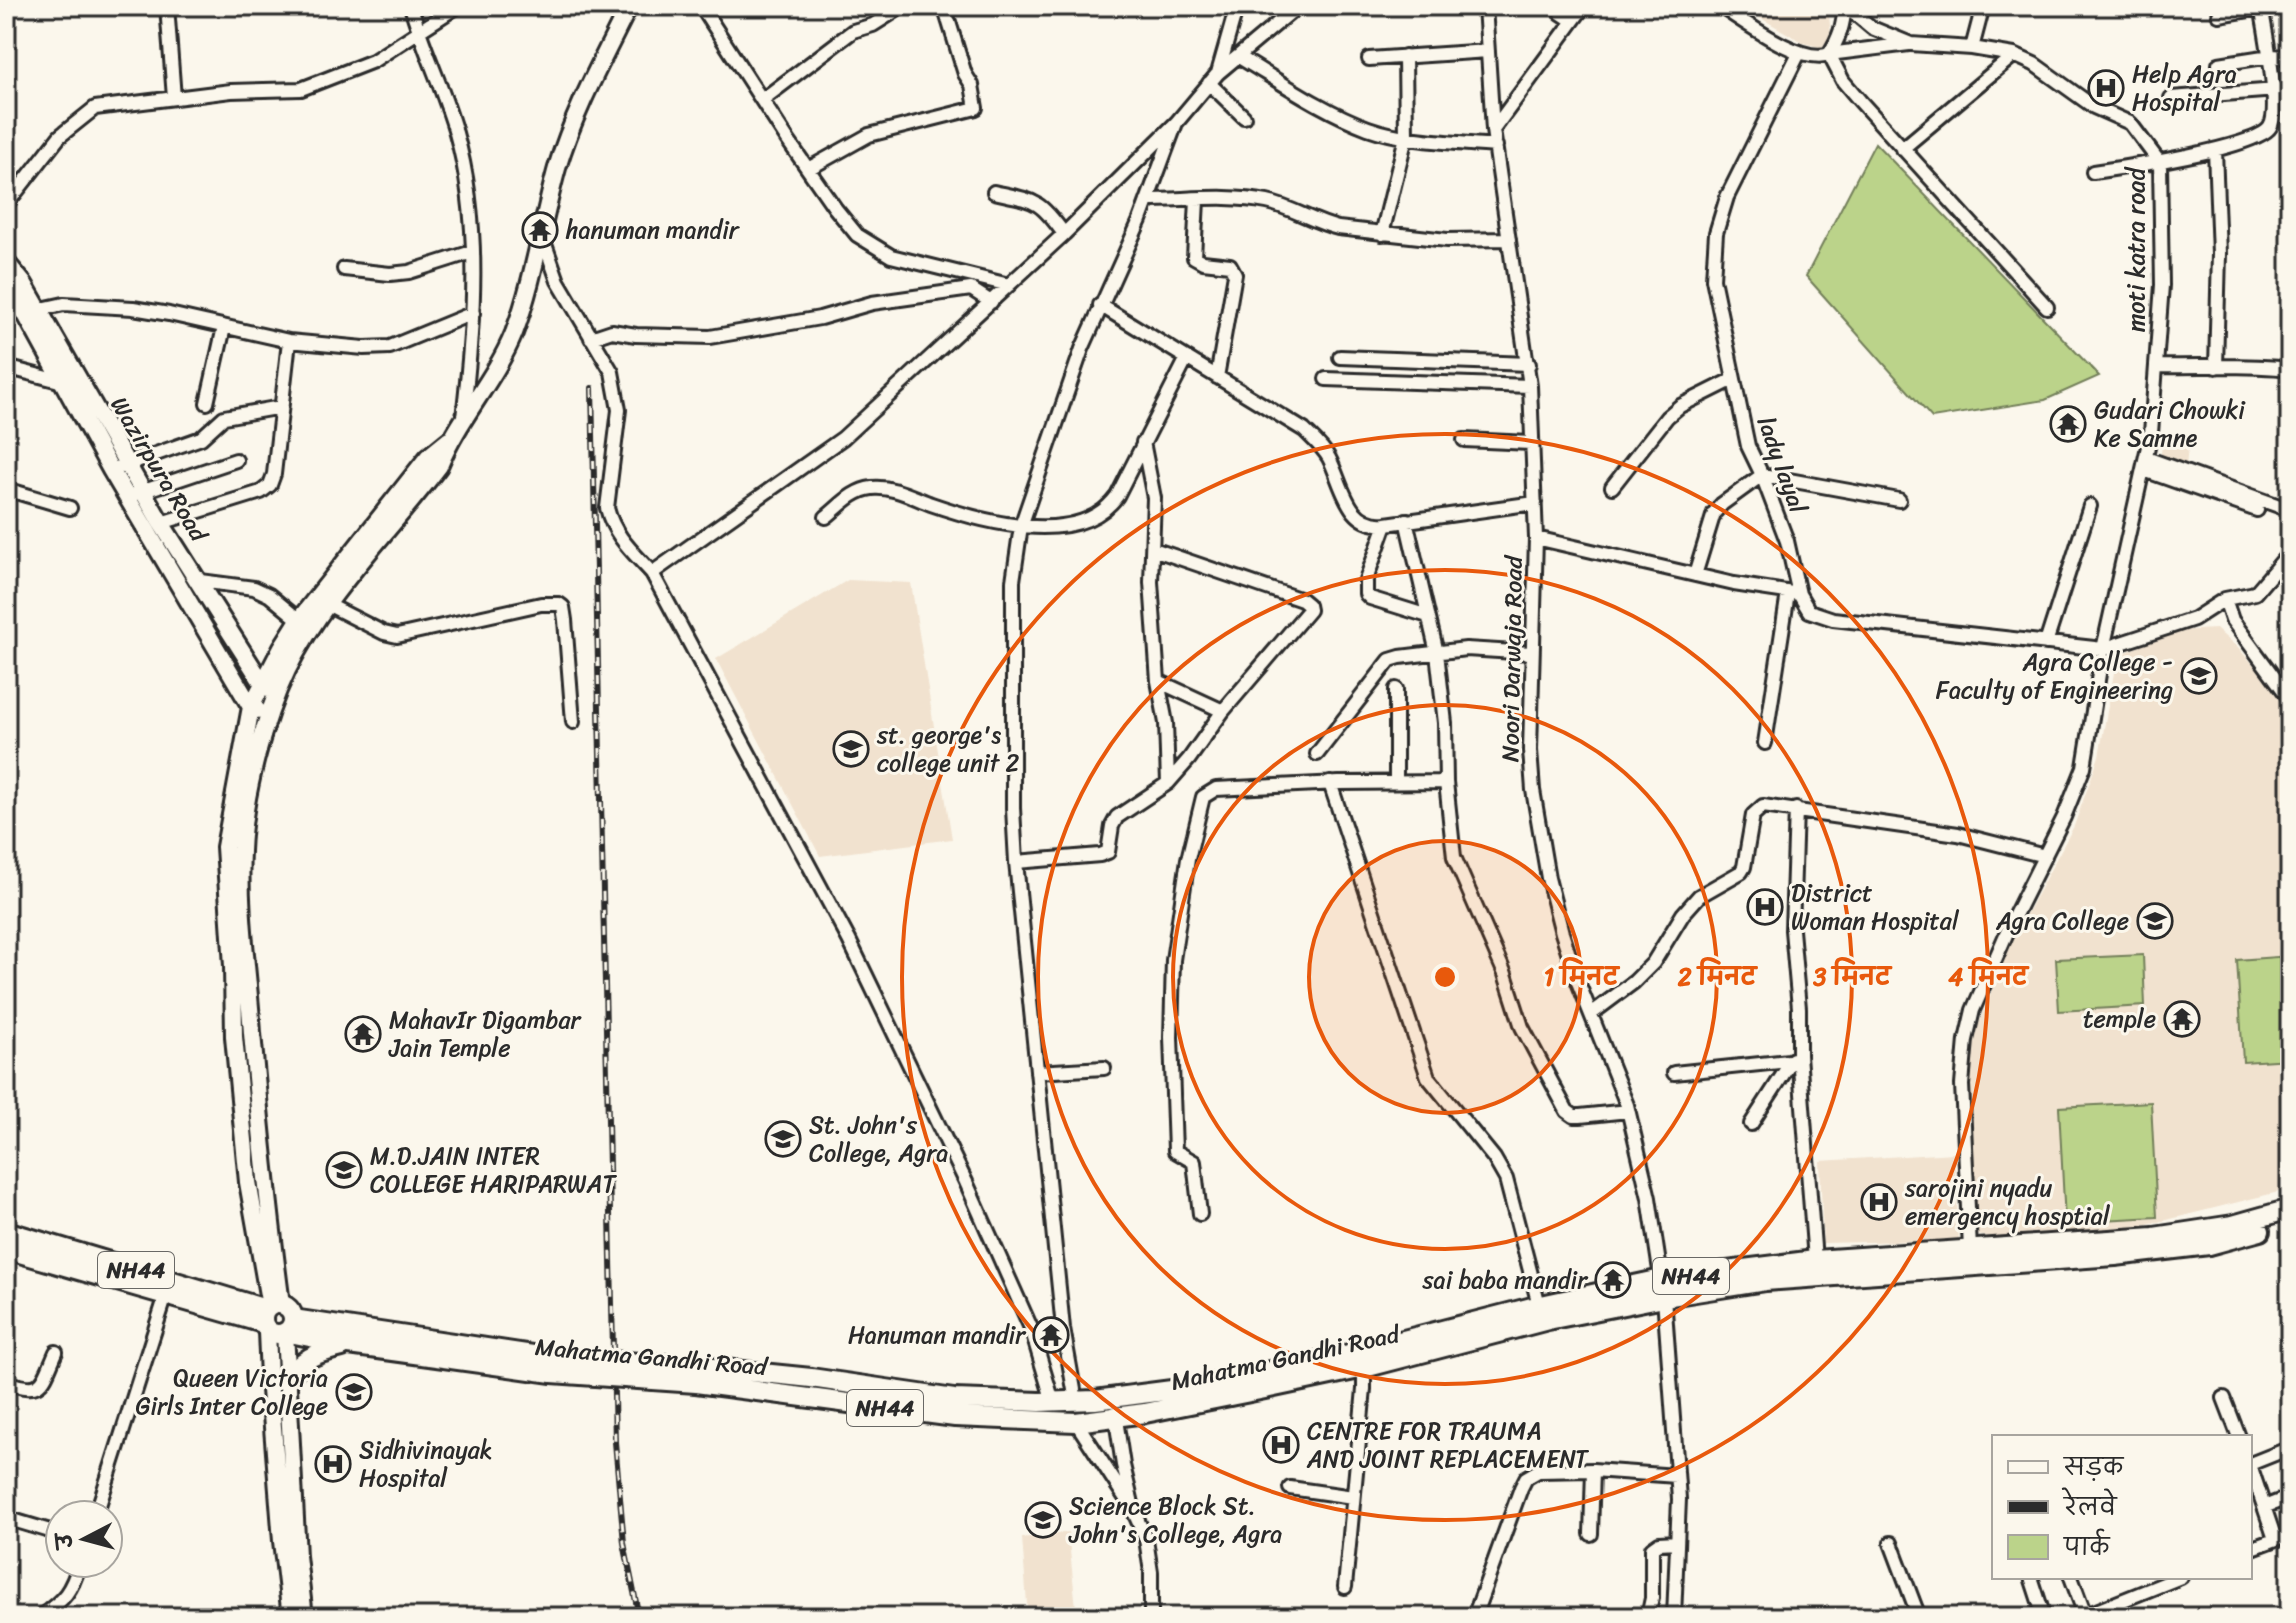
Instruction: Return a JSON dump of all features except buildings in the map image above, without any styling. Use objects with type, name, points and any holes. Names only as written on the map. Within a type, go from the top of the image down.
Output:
[{"type":"highway","name":"Mahatma Gandhi Road","points":[[6,1231],[349,1345],[553,1366],[811,1378],[954,1399],[1053,1402],[1195,1387],[1327,1359],[1539,1305],[1663,1288],[1815,1260],[2154,1237],[2233,1225],[2290,1209]]},
{"type":"highway","name":"Mahatma Gandhi Road","points":[[695,1374],[955,1417],[1076,1422],[1116,1417],[1364,1368],[1663,1288],[2115,1256],[2209,1245],[2290,1222]]},
{"type":"highway","name":"Mahatma Gandhi Road","points":[[6,1249],[166,1295],[275,1318],[553,1366]]},
{"type":"highway","points":[[287,1383],[293,1370],[312,1354],[349,1345]]},
{"type":"main road","points":[[304,1617],[289,1540],[243,909],[241,851],[245,808],[268,718],[305,624],[327,604],[439,466],[450,439],[512,337],[522,311],[558,164],[581,103],[629,6]]},
{"type":"main road","name":"Wazirpura Road","points":[[6,262],[24,284],[31,311],[63,382],[136,494],[251,707],[268,718]]},
{"type":"main road","name":"Wazirpura Road","points":[[6,284],[31,311],[119,467]]},
{"type":"main road","points":[[291,1617],[287,1383],[248,1182],[234,1037],[225,847],[251,707],[263,684],[428,457],[450,439]]},
{"type":"main road","name":"Wazirpura Road","points":[[136,494],[161,523],[200,581],[263,684],[277,695]]},
{"type":"street","points":[[167,6],[174,98]]},
{"type":"street","points":[[411,6],[457,134],[471,223],[474,330],[463,421]]},
{"type":"street","points":[[6,205],[60,136],[95,108],[231,91],[301,89],[364,65],[458,6]]},
{"type":"street","points":[[701,6],[808,169],[857,235],[884,253],[1009,285]]},
{"type":"street","points":[[762,100],[853,31],[873,25],[903,6]]},
{"type":"street","points":[[808,169],[869,135],[976,108],[972,85],[965,74],[944,6]]},
{"type":"street","points":[[1214,78],[1237,6]]},
{"type":"street","points":[[652,573],[843,438],[1064,234],[1176,123],[1214,78],[1298,6]]},
{"type":"street","name":"Noori Darwaja Road","points":[[1485,6],[1493,130],[1529,364],[1536,538],[1530,750],[1539,828],[1562,933],[1628,1111],[1649,1198],[1663,1288],[1679,1499],[1674,1617]]},
{"type":"street","points":[[1557,6],[1573,21]]},
{"type":"street","points":[[1493,130],[1584,6]]},
{"type":"street","points":[[1720,6],[1799,53],[1816,56],[1911,44]]},
{"type":"street","points":[[1829,54],[1841,34],[1845,6]]},
{"type":"street","name":"moti katra road","points":[[1845,6],[1872,28],[1911,44],[1972,48],[2014,55],[2051,74],[2094,107],[2125,119],[2160,163],[2162,285],[2157,366],[2145,464],[2103,649],[2079,785],[2012,921],[1978,998],[1966,1040],[1962,1085],[1970,1249]]},
{"type":"street","points":[[1972,48],[1983,6]]},
{"type":"street","points":[[2093,172],[2160,163],[2215,150],[2266,132],[2272,123],[2272,90],[2270,56],[2261,7],[2219,15]]},
{"type":"street","points":[[1369,59],[1488,51]]},
{"type":"street","name":"lady layal","points":[[1794,593],[1791,555],[1748,446],[1713,279],[1716,233],[1727,197],[1799,53]]},
{"type":"street","points":[[1829,54],[1843,81],[2047,307]]},
{"type":"street","points":[[1902,149],[2014,55]]},
{"type":"street","points":[[1382,234],[1406,137],[1405,56]]},
{"type":"street","points":[[2219,64],[2270,56],[2290,57]]},
{"type":"street","points":[[1239,57],[1371,129],[1406,137],[1496,146]]},
{"type":"street","points":[[1214,78],[1244,117]]},
{"type":"street","points":[[2171,98],[2290,89]]},
{"type":"street","points":[[1076,1401],[1067,1350],[1016,862],[1013,808],[1013,581],[1021,526],[1082,349],[1147,200],[1176,123]]},
{"type":"street","points":[[2215,150],[2219,254],[2216,367]]},
{"type":"street","points":[[994,192],[1038,203],[1064,234]]},
{"type":"street","points":[[1147,200],[1263,201],[1320,224],[1382,234],[1447,240],[1509,239]]},
{"type":"street","points":[[1197,200],[1194,257],[1203,262],[1230,265],[1235,274],[1217,377]]},
{"type":"street","points":[[540,230],[558,281],[612,372],[619,410],[607,508],[619,538],[652,573],[849,940],[966,1182],[1031,1328],[1053,1402]]},
{"type":"street","points":[[344,269],[390,274],[409,272],[472,252]]},
{"type":"street","points":[[591,338],[612,331],[636,335],[710,337],[820,318],[872,303],[971,289],[991,302]]},
{"type":"street","points":[[31,311],[64,304],[133,308],[289,341],[364,348],[390,347],[473,313]]},
{"type":"street","points":[[1100,305],[1304,430],[1329,458],[1356,516],[1377,525],[1535,503]]},
{"type":"street","points":[[207,403],[224,327]]},
{"type":"street","points":[[161,523],[265,491],[274,474],[289,341]]},
{"type":"street","points":[[1340,357],[1529,364]]},
{"type":"street","points":[[826,517],[853,494],[874,488],[898,491],[960,513],[1021,526],[1075,524],[1095,518],[1107,510],[1117,496],[1186,360]]},
{"type":"street","points":[[2157,366],[2253,365],[2290,369]]},
{"type":"street","points":[[6,367],[63,382]]},
{"type":"street","points":[[1326,379],[1530,386]]},
{"type":"street","points":[[1612,487],[1667,417],[1696,396],[1732,380]]},
{"type":"street","points":[[119,467],[201,438],[224,417],[281,407]]},
{"type":"street","points":[[1464,440],[1531,443]]},
{"type":"street","points":[[1143,442],[1154,498],[1151,582],[1158,681],[1166,723],[1168,783]]},
{"type":"street","points":[[136,494],[236,460]]},
{"type":"street","points":[[2145,464],[2290,510]]},
{"type":"street","points":[[2145,464],[2257,510]]},
{"type":"street","points":[[1695,575],[1714,513],[1762,475],[1899,500]]},
{"type":"street","points":[[6,489],[70,508]]},
{"type":"street","points":[[2046,643],[2090,506]]},
{"type":"street","points":[[1406,520],[1437,653],[1445,723],[1450,837],[1459,874],[1505,974],[1522,1027],[1567,1111],[1574,1116],[1628,1111]]},
{"type":"street","points":[[1386,524],[1366,580],[1366,594],[1428,616]]},
{"type":"street","points":[[1536,538],[1695,575],[1794,593],[1809,611],[1833,619],[2103,649],[2194,619],[2225,599],[2260,590],[2290,552]]},
{"type":"street","points":[[1016,862],[1105,853],[1110,847],[1112,826],[1117,817],[1168,783],[1223,711],[1309,610],[1302,600],[1153,549]]},
{"type":"street","points":[[200,581],[254,588],[269,595],[305,624]]},
{"type":"street","points":[[1765,743],[1794,593]]},
{"type":"street","points":[[2225,599],[2232,620],[2290,699]]},
{"type":"street","points":[[327,604],[384,633],[397,636],[541,604],[559,604],[563,607],[565,620],[573,722]]},
{"type":"street","points":[[1317,754],[1390,660],[1466,649],[1531,653]]},
{"type":"street","points":[[1158,681],[1223,711]]},
{"type":"street","points":[[1396,689],[1396,782]]},
{"type":"street","points":[[1200,1214],[1194,1162],[1175,1151],[1171,1037],[1173,960],[1188,859],[1203,797],[1216,789],[1330,783],[1446,782]]},
{"type":"street","points":[[1330,783],[1428,1077],[1494,1158],[1506,1179],[1539,1305]]},
{"type":"street","points":[[1591,1014],[1634,982],[1653,963],[1683,914],[1699,896],[1741,872],[1753,815],[1763,806],[1958,834],[2045,856]]},
{"type":"street","points":[[1796,809],[1792,930],[1799,1008],[1794,1058],[1815,1260]]},
{"type":"street","points":[[1674,1073],[1794,1058]]},
{"type":"street","points":[[1751,1124],[1794,1058]]},
{"type":"street","points":[[1037,1072],[1104,1068]]},
{"type":"street","points":[[101,1499],[166,1295]]},
{"type":"street","points":[[1041,1359],[1067,1350]]},
{"type":"street","points":[[6,1382],[27,1389],[37,1388],[43,1382],[56,1352]]},
{"type":"street","points":[[1345,1587],[1364,1368]]},
{"type":"street","points":[[1113,1397],[1119,1446],[1134,1512]]},
{"type":"street","points":[[2224,1398],[2238,1435]]},
{"type":"street","points":[[1076,1422],[1134,1512],[1146,1539],[1151,1572],[1151,1617]]},
{"type":"street","points":[[2252,1463],[2290,1448]]},
{"type":"street","points":[[1591,1534],[1593,1470]]},
{"type":"street","points":[[1474,1617],[1526,1478],[1538,1471],[1593,1470],[1677,1476]]},
{"type":"street","points":[[2252,1470],[2275,1539]]},
{"type":"street","points":[[1290,1488],[1353,1497]]},
{"type":"street","points":[[2264,1507],[2290,1497]]},
{"type":"street","points":[[6,1518],[44,1529]]},
{"type":"street","points":[[2252,1548],[2290,1534]]},
{"type":"street","points":[[1648,1617],[1652,1598],[1652,1548],[1659,1543],[1677,1542]]},
{"type":"street","points":[[1891,1543],[1919,1617]]},
{"type":"street","points":[[40,1617],[61,1602],[74,1579]]},
{"type":"street","points":[[2032,1579],[2044,1617]]},
{"type":"street","points":[[2072,1579],[2083,1616],[2176,1579]]},
{"type":"shaded area","points":[[1740,6],[1828,6],[1831,35],[1822,48],[1804,43]]},
{"type":"shaded area","points":[[2163,436],[2189,436],[2186,467],[2160,462]]},
{"type":"shaded area","name":"st. george's college unit 2","points":[[848,580],[911,583],[952,839],[820,856],[716,659]]},
{"type":"shaded area","name":"Agra College","points":[[2216,629],[2265,677],[2290,711],[2290,1189],[2143,1226],[2000,1238],[1977,1235],[1970,1087],[1974,1036],[2010,944],[2074,826],[2099,756],[2117,656],[2175,631]]},
{"type":"shaded area","points":[[1954,1153],[1959,1240],[1823,1243],[1820,1161]]},
{"type":"shaded area","points":[[1068,1532],[1077,1617],[1028,1617],[1022,1538]]},
{"type":"green space","points":[[1875,143],[2099,376],[2045,400],[1932,418],[1806,276]]},
{"type":"green space","points":[[2143,955],[2145,1006],[2059,1011],[2056,959]]},
{"type":"green space","points":[[2290,956],[2290,1059],[2243,1062],[2237,960]]},
{"type":"green space","points":[[2151,1102],[2157,1217],[2065,1222],[2059,1107]]},
{"type":"railway","points":[[592,388],[615,1442],[624,1543],[639,1617]]},
{"type":"place","name":"Help Agra Hospital","points":[[2106,88]]},
{"type":"place","name":"hanuman mandir","points":[[540,230]]},
{"type":"place","name":"Gudari Chowki Ke Samne","points":[[2068,424]]},
{"type":"place","name":"Agra College - Faculty of Engineering","points":[[2199,676]]},
{"type":"place","name":"st. george's college unit 2","points":[[851,749]]},
{"type":"place","name":"District Woman Hospital","points":[[1765,907]]},
{"type":"place","name":"Agra College","points":[[2155,921]]},
{"type":"place","name":"temple","points":[[2182,1019]]},
{"type":"place","name":"MahavIr Digambar Jain Temple","points":[[363,1034]]},
{"type":"place","name":"St. John's College, Agra","points":[[783,1139]]},
{"type":"place","name":"M.D.JAIN INTER COLLEGE HARIPARWAT","points":[[344,1170]]},
{"type":"place","name":"sarojini nyadu emergency hosptial","points":[[1879,1202]]},
{"type":"place","name":"sai baba mandir","points":[[1613,1280]]},
{"type":"place","name":"Hanuman mandir","points":[[1051,1335]]},
{"type":"place","name":"Queen Victoria Girls Inter College","points":[[354,1392]]},
{"type":"place","name":"CENTRE FOR TRAUMA AND JOINT REPLACEMENT","points":[[1281,1445]]},
{"type":"place","name":"Sidhivinayak Hospital","points":[[333,1464]]},
{"type":"place","name":"Science Block St. John's College, Agra","points":[[1043,1520]]}]
